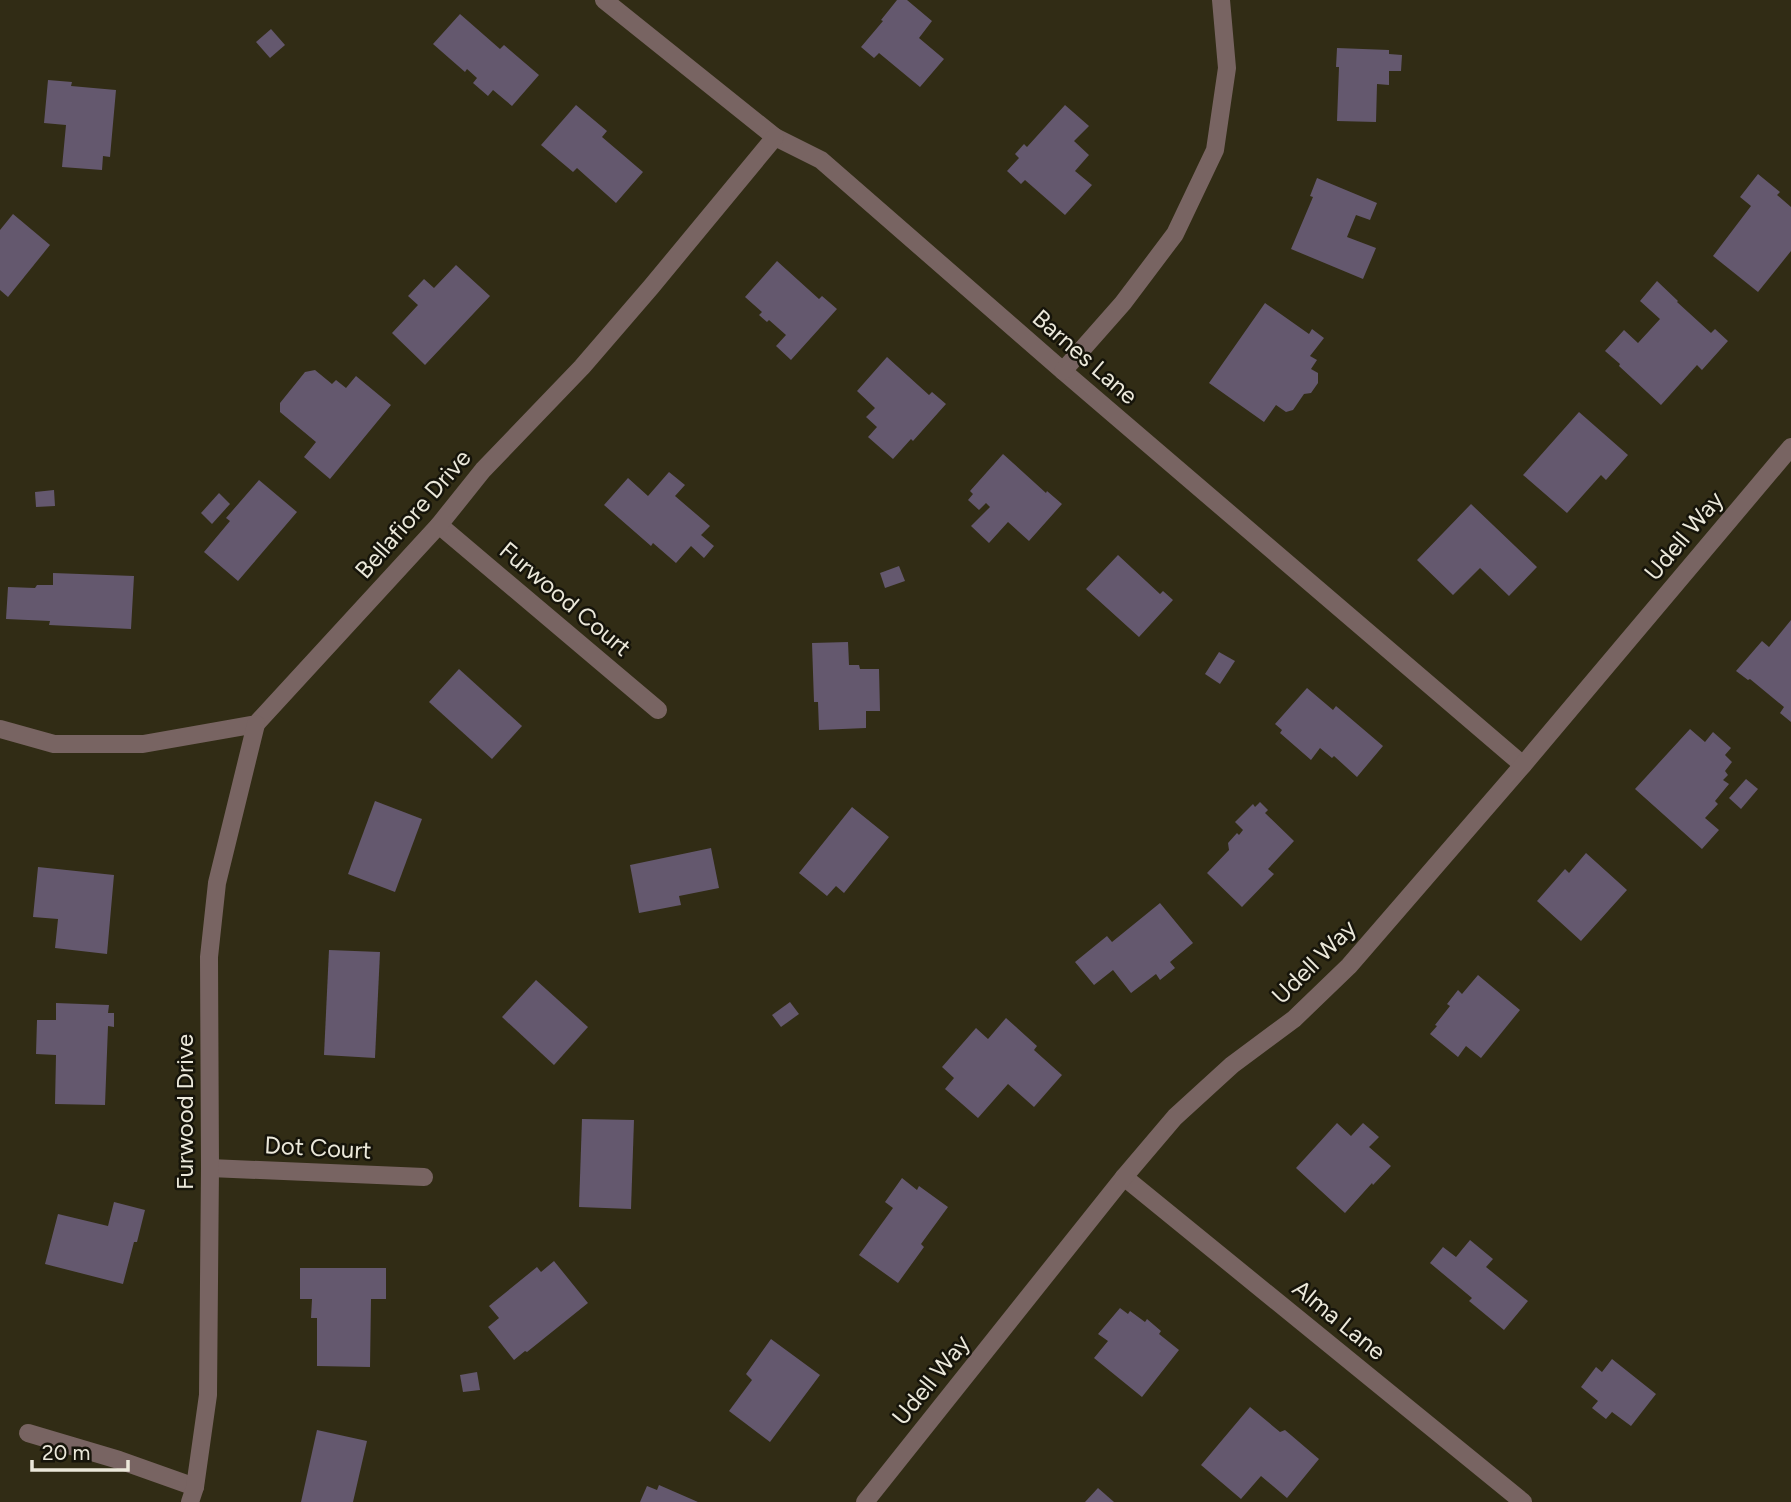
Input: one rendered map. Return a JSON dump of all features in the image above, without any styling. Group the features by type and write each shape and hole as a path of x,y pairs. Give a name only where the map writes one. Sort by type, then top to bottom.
{"street":[{"name":"Barnes Lane","path":"604,0 775,137 821,160 1523,765"},
{"path":"1063,371 1124,303 1175,234 1214,150 1227,68 1221,0"},
{"name":"Bellafiore Drive","path":"256,724 439,525 483,470 582,367 775,137"},
{"name":"Udell Way","path":"865,1502 1175,1117 1232,1065 1294,1019 1349,966 1523,765 1791,447"},
{"name":"Furwood Court","path":"439,525 658,710"},
{"path":"0,729 54,744 143,744 256,724"},
{"name":"Furwood Drive","path":"192,1495 208,1395 209,957 217,883 256,724"},
{"name":"Dot Court","path":"210,1168 424,1178"},
{"name":"Alma Lane","path":"1124,1177 1522,1502"},
{"path":"28,1433 119,1460 192,1495"}],"building":[{"path":"897,0 907,0 932,21 919,38 944,59 920,87 879,53 874,58 861,47"},
{"path":"460,14 500,49 504,45 539,75 512,106 493,90 488,96 473,83 477,78 467,69 465,72 433,44"},
{"path":"271,29 285,45 270,58 256,42"},
{"path":"1337,48 1389,50 1389,54 1402,55 1401,71 1389,71 1389,85 1377,84 1376,122 1337,121"},
{"path":"48,80 72,82 71,86 116,90 110,157 103,156 102,170 62,167 66,125 44,123"},
{"path":"576,105 607,131 602,137 643,172 616,203 577,168 573,172 541,145"},
{"path":"1065,105 1089,126 1074,141 1089,155 1075,171 1092,185 1065,215 1025,180 1021,184 1007,171 1019,158 1015,154 1024,144 1027,147"},
{"path":"1758,174 1780,192 1777,195 1791,207 1791,251 1758,292 1713,256 1751,206 1740,197"},
{"path":"1317,178 1377,203 1370,220 1356,215 1347,237 1376,248 1363,279 1291,249 1313,197 1310,196"},
{"path":"13,214 50,245 8,297 0,290 0,230"},
{"path":"777,261 819,299 822,296 837,309 791,360 776,346 786,335 759,315 762,312 745,297"},
{"path":"456,265 490,296 425,365 392,333 418,305 408,296 424,279 434,288"},
{"path":"1657,281 1711,333 1715,329 1728,341 1702,370 1697,365 1661,405 1605,351 1624,330 1638,343 1660,319 1640,301"},
{"path":"1265,303 1309,334 1312,329 1324,338 1310,356 1317,360 1311,369 1318,373 1318,383 1311,393 1304,394 1293,410 1286,412 1276,405 1264,422 1209,383"},
{"path":"887,357 929,395 932,392 946,404 893,459 868,437 877,427 866,417 875,408 857,391"},
{"path":"315,370 332,384 336,380 346,388 356,376 391,405 330,479 304,457 316,442 280,412 280,403 305,372"},
{"path":"1579,412 1628,455 1606,480 1601,475 1567,513 1523,475"},
{"path":"1003,454 1062,504 1029,541 1008,522 989,543 971,526 990,507 986,503 979,510 968,500 973,494 970,491"},
{"path":"669,472 685,485 675,496 710,526 701,535 714,546 704,558 691,546 676,563 653,543 651,546 604,505 628,478 648,496"},
{"path":"259,480 297,512 238,581 204,552 230,521 226,518"},
{"path":"54,490 55,506 36,507 35,492"},
{"path":"219,493 230,504 212,524 201,513"},
{"path":"1471,504 1537,567 1509,596 1480,568 1453,595 1417,560"},
{"path":"1118,555 1160,594 1163,591 1173,600 1139,637 1086,589"},
{"path":"899,566 905,581 885,588 880,573"},
{"path":"53,573 134,576 131,629 49,625 50,621 6,619 8,587 35,588 37,585 53,585"},
{"path":"1791,620 1791,722 1780,713 1784,707 1736,671 1762,641 1769,647"},
{"path":"848,642 849,665 859,665 860,669 879,669 880,711 866,711 866,728 819,730 818,702 814,702 812,643"},
{"path":"1219,652 1235,661 1220,684 1205,674"},
{"path":"459,669 522,726 492,759 429,702"},
{"path":"1307,688 1333,710 1336,706 1383,746 1357,777 1334,756 1332,758 1320,748 1311,760 1280,733 1282,730 1275,724"},
{"path":"1690,729 1705,742 1713,732 1731,748 1725,755 1732,762 1725,771 1728,775 1723,780 1729,784 1715,801 1718,804 1705,818 1719,830 1702,849 1635,789"},
{"path":"1746,779 1758,789 1741,809 1729,798"},
{"path":"375,801 422,819 395,892 348,874"},
{"path":"1260,802 1268,810 1265,813 1294,841 1268,869 1274,874 1242,907 1207,873 1229,850 1228,843 1243,830 1235,822 1253,804 1255,807"},
{"path":"852,807 889,837 844,893 836,886 827,896 799,873"},
{"path":"711,848 719,888 679,896 681,905 639,913 630,865"},
{"path":"1586,853 1627,890 1581,941 1537,901 1565,869 1569,873"},
{"path":"38,867 114,875 107,954 55,948 58,919 33,917"},
{"path":"1160,903 1193,943 1170,962 1175,968 1160,980 1156,974 1131,993 1113,970 1094,985 1075,962 1107,936 1112,942"},
{"path":"329,950 380,952 375,1058 324,1055"},
{"path":"1478,975 1520,1010 1481,1058 1466,1046 1458,1057 1430,1034 1458,990 1462,994"},
{"path":"536,980 588,1027 554,1065 502,1017"},
{"path":"790,1002 799,1014 781,1027 772,1015"},
{"path":"56,1003 109,1005 108,1013 114,1013 114,1027 108,1026 105,1105 55,1104 56,1055 36,1054 37,1020 56,1020"},
{"path":"1006,1018 1037,1046 1034,1050 1062,1075 1034,1107 1008,1084 978,1118 945,1089 954,1078 942,1067 976,1028 988,1039"},
{"path":"582,1119 634,1120 631,1209 579,1207"},
{"path":"1337,1123 1351,1136 1363,1123 1379,1137 1369,1147 1391,1166 1345,1213 1296,1168"},
{"path":"902,1178 917,1190 919,1186 948,1207 921,1244 924,1247 898,1283 859,1255 893,1208 885,1202"},
{"path":"114,1202 145,1210 123,1284 45,1264 58,1214 108,1226"},
{"path":"1470,1240 1493,1259 1486,1267 1528,1301 1504,1330 1469,1301 1472,1298 1430,1263 1443,1247 1456,1257"},
{"path":"554,1261 588,1303 514,1360 488,1327 499,1318 489,1306 537,1267 541,1272"},
{"path":"300,1268 386,1268 386,1299 371,1299 370,1367 317,1366 317,1318 311,1318 312,1299 300,1299"},
{"path":"1120,1308 1128,1314 1130,1311 1145,1322 1147,1319 1161,1331 1159,1334 1179,1350 1142,1397 1094,1358 1108,1341 1098,1334"},
{"path":"771,1339 820,1375 770,1442 729,1411 752,1380 746,1374"},
{"path":"1612,1359 1656,1394 1631,1426 1612,1412 1606,1419 1592,1408 1598,1401 1581,1387 1596,1367 1602,1372"},
{"path":"477,1372 480,1390 463,1392 460,1375"},
{"path":"1250,1407 1280,1432 1285,1430 1319,1459 1287,1498 1261,1476 1241,1499 1201,1465"},
{"path":"317,1430 367,1441 353,1502 301,1502"},
{"path":"659,1485 698,1502 640,1502 647,1486 657,1490"},
{"path":"1098,1488 1114,1502 1085,1502"}]}
